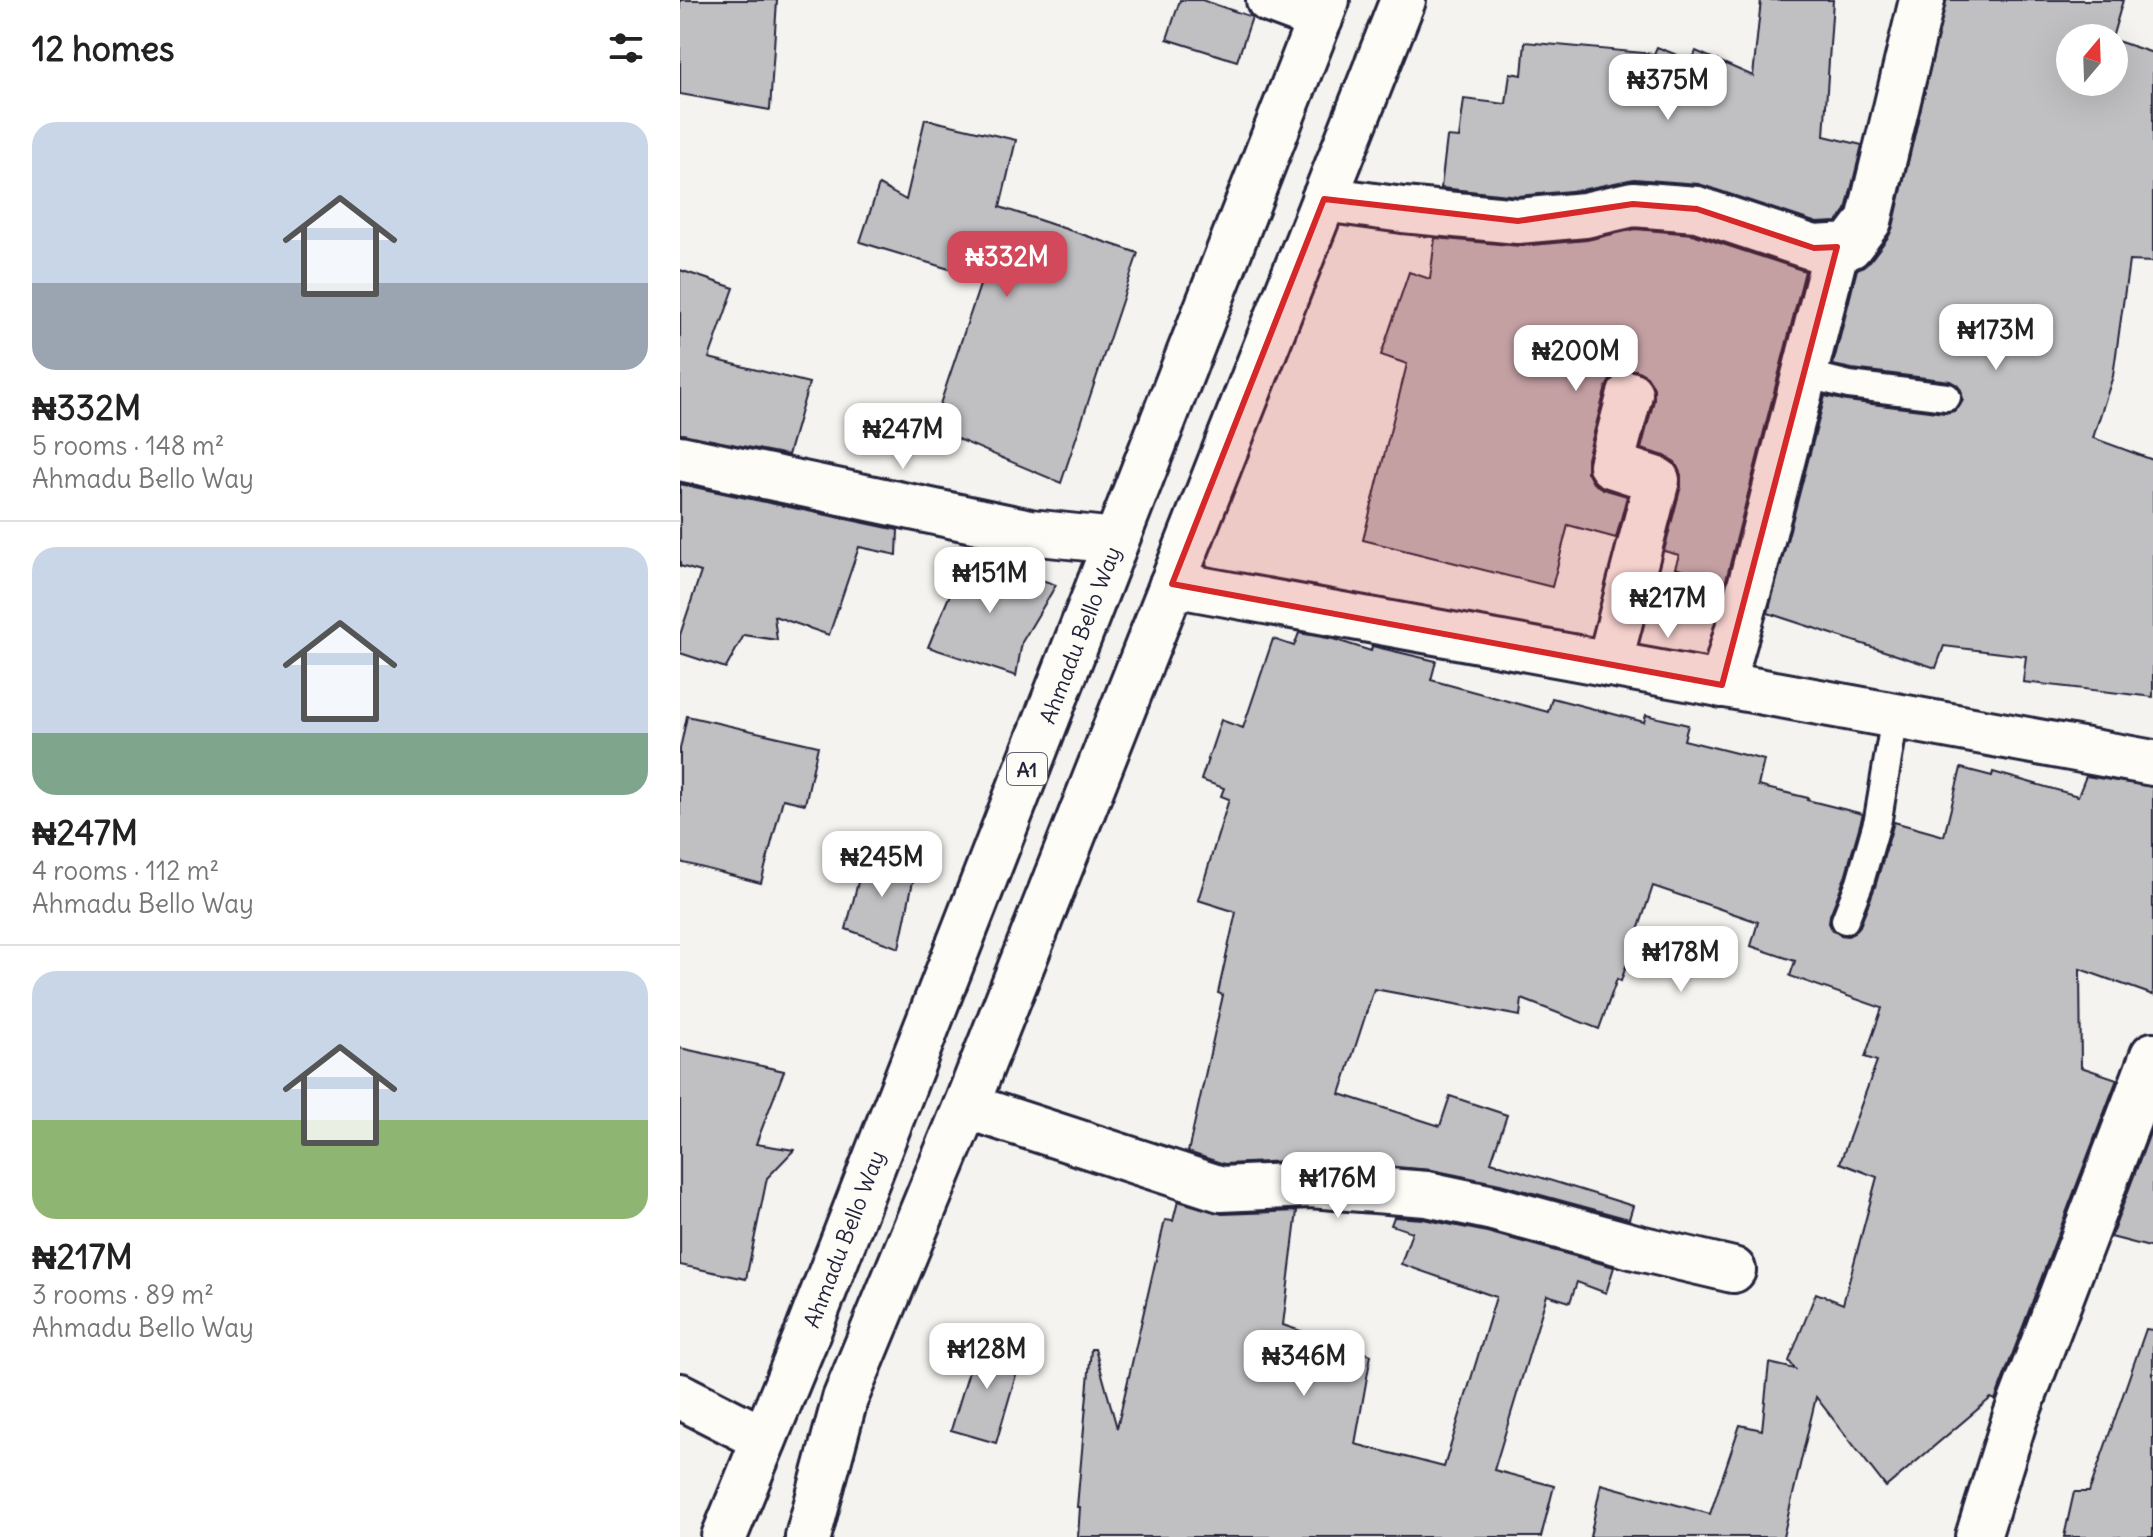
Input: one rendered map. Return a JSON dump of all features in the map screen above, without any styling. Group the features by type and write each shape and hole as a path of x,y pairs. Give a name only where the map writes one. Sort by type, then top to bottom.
{"main road":[{"path":"1269,0 1323,9"},
{"path":"808,1537 845,1399 966,1106 1403,0"},
{"path":"1324,199 1518,221 1585,215 1633,204 1697,209 1814,248 1850,246 1869,221 1922,0"},
{"name":"Ahmadu Bello Way","path":"724,1537 804,1342 1323,9"},
{"path":"1722,685 1837,247"},
{"path":"1609,664 1657,480 1611,465 1630,394"},
{"path":"680,458 1030,532 1116,541"},
{"path":"1172,584 2153,763"},
{"path":"1978,1537 2015,1418 2153,1055"},
{"path":"966,1106 1221,1189 1310,1185 1427,1194 1733,1270"},
{"path":"680,1396 764,1439"}],"lane":[{"path":"1804,374 1849,385 1947,397"},
{"path":"1845,920 1860,882 1878,819 1895,716"}],"highlighted area":[{"path":"1324,199 1518,221 1633,204 1697,209 1814,248 1837,247 1722,685 1172,584"}],"building":[{"path":"680,0 777,0 770,110 680,94"},
{"path":"1180,0 1202,0 1252,17 1237,61 1167,39"},
{"path":"1761,0 1833,0 1824,136 1862,145 1846,210 1837,222 1817,223 1699,184 1634,179 1581,190 1518,196 1441,188 1447,137 1459,138 1464,99 1506,104 1510,73 1522,75 1525,42 1654,54 1657,47 1692,61 1696,51 1753,76"},
{"path":"1946,0 2123,0 2116,24 2056,24 2056,96 2128,96 2128,45 2153,53 2153,262 2129,261 2113,376 2093,438 2153,460 2153,697 2023,682 2026,656 1944,646 1936,668 1768,613 1825,396 1945,413 1954,411 1963,400 1961,390 1950,381 1833,365 1857,269 1870,261 1893,227"},
{"path":"925,119 1016,140 1000,207 1138,253 1061,483 932,428 982,279 860,242 879,185 906,200"},
{"path":"1635,229 1692,234 1805,271 1725,584 1675,568 1679,555 1664,551 1681,486 1681,475 1675,462 1641,449 1654,400 1654,388 1647,376 1636,370 1623,370 1613,376 1606,387 1587,459 1587,472 1593,483 1627,496 1616,538 1568,525 1552,587 1363,540 1407,364 1381,355 1409,272 1430,279 1435,238 1520,246 1587,240"},
{"path":"680,270 734,288 709,358 809,383 788,455 680,434"},
{"path":"680,484 898,530 897,555 859,547 829,635 774,616 777,640 744,635 726,668 680,653 680,635 701,572 680,566"},
{"path":"965,558 1000,563 1056,585 1022,642 1016,676 928,647"},
{"path":"1299,633 1333,639 1371,651 1372,646 1436,661 1431,680 1548,712 1552,698 1644,722 1646,715 1688,725 1684,740 1764,760 1758,786 1863,814 1845,877 1830,915 1832,929 1840,935 1848,936 1860,926 1894,822 1944,836 1961,768 1992,776 1993,772 2078,796 2086,776 2153,787 2153,995 2080,969 2081,1067 2117,1079 1995,1400 1991,1398 1886,1487 1816,1397 1783,1537 1590,1537 1601,1484 1710,1514 1740,1425 1762,1430 1769,1363 1795,1369 1789,1361 1816,1293 1843,1304 1877,1177 1840,1163 1877,1061 1865,1057 1882,1008 1790,976 1795,961 1751,946 1758,922 1653,886 1621,981 1617,979 1599,1029 1522,999 1520,1016 1374,989 1340,1094 1440,1126 1450,1096 1507,1115 1491,1162 1633,1206 1629,1219 1500,1184 1432,1170 1312,1160 1224,1164 1188,1152 1223,995 1218,993 1236,912 1198,900 1229,799 1221,796 1224,788 1201,780 1221,720 1243,728 1273,639 1294,646"},
{"path":"687,716 818,746 805,804 783,799 761,883 680,862 680,749"},
{"path":"866,851 916,867 899,948 846,929"},
{"path":"680,1048 784,1071 756,1144 794,1150 767,1178 746,1279 680,1265"},
{"path":"2153,1125 2153,1248 2111,1237"},
{"path":"1178,1201 1222,1214 1297,1211 1283,1325 1371,1355 1355,1444 1444,1467 1496,1297 1401,1264 1412,1232 1391,1225 1394,1217 1423,1219 1487,1232 1614,1267 1606,1293 1577,1282 1570,1302 1547,1295 1494,1470 1554,1486 1541,1537 1078,1537 1080,1507 1077,1507 1091,1349 1095,1349 1117,1428 1165,1220 1173,1221"},
{"path":"2146,1329 2153,1330 2153,1537 2064,1537 2074,1492 2089,1492"},
{"path":"979,1338 1023,1351 996,1443 951,1430"}]}
